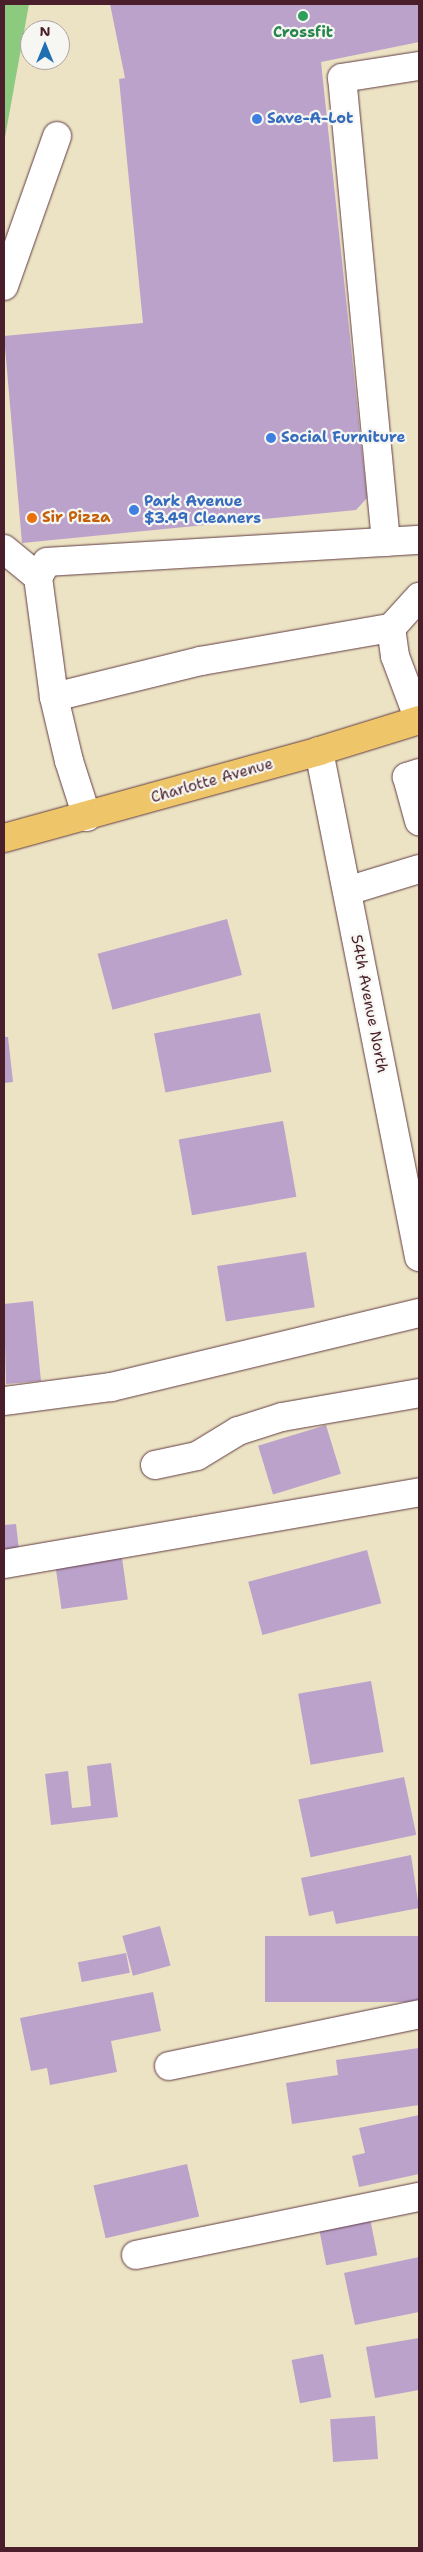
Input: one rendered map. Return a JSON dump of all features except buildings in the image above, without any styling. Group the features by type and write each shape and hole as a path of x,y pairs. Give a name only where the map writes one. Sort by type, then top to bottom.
{"main road":[{"name":"Charlotte Avenue","path":"4,838 319,751 419,720"}],"street":[{"path":"386,542 342,78 419,66"},
{"path":"4,286 57,136"},
{"path":"87,816 69,761 54,697 38,577 47,562 419,540"},
{"path":"4,548 38,577"},
{"path":"54,697 201,661 392,628 419,597"},
{"path":"392,628 395,656 419,720"},
{"name":"54th Avenue North","path":"319,751 419,1257"},
{"path":"419,773 407,777 419,820"},
{"path":"347,891 419,869"},
{"path":"4,1401 112,1387 419,1313"},
{"path":"155,1465 197,1456 238,1431 282,1417 419,1393"},
{"path":"4,1564 419,1492"},
{"path":"169,2066 419,2014"},
{"path":"136,2255 419,2197"}],"green space":[{"path":"4,4 29,4 26,20 20,20 20,54 4,143"}],"place":[{"name":"Crossfit","path":"303,16"},
{"name":"Save-A-Lot","path":"257,119"},
{"name":"Social Furniture","path":"271,438"},
{"name":"Park Avenue $3.49 Cleaners","path":"134,510"},
{"name":"Sir Pizza","path":"32,518"}]}
